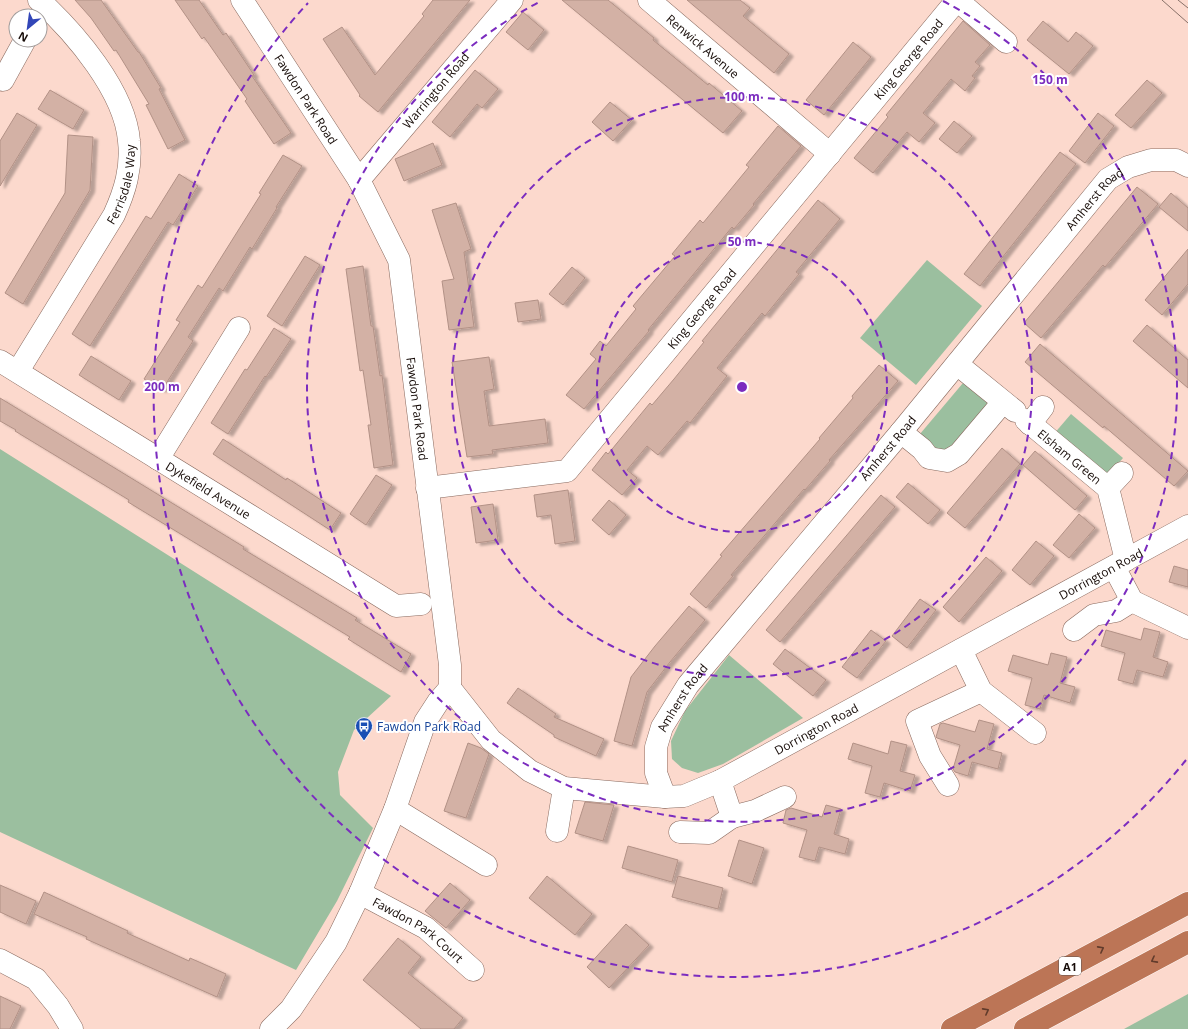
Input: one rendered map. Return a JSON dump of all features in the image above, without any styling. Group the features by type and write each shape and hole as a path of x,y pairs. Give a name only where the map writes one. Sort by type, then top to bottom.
{"highway":[{"name":"A1","path":"952,1029 1188,903"},
{"path":"1025,1029 1188,942"}],"street":[{"name":"Fawdon Park Road","path":"242,0 358,180 399,260 450,665 450,688"},
{"name":"Warrington Road","path":"358,180 512,0"},
{"name":"Renwick Avenue","path":"649,0 830,154"},
{"name":"King George Road","path":"427,488 567,471 957,0"},
{"path":"957,0 1006,42"},
{"name":"Ferrisdale Way","path":"9,366 114,215 122,198 130,158 129,140 125,118 113,93 87,52 62,22 41,7"},
{"path":"3,80 21,48"},
{"name":"Amherst Road","path":"665,797 656,773 656,747 662,727 688,685 901,432 1108,179 1128,167 1151,160 1176,160 1188,166"},
{"path":"158,459 239,328"},
{"name":"Elsham Green","path":"957,364 1115,481 1120,564 1132,601"},
{"name":"Dykefield Avenue","path":"9,366 396,606 421,604"},
{"path":"901,432 922,449 929,458 947,461 1024,413"},
{"name":"Dorrington Road","path":"450,688 492,740 530,771 564,788 665,797 684,796 720,781 1188,526"},
{"path":"1074,630 1094,616 1116,611 1132,601 1188,628"},
{"path":"961,650 980,691 1035,732"},
{"path":"270,1029 291,1009 336,942 360,893 395,809 425,722 438,702 450,688"},
{"path":"948,786 910,724 980,691"},
{"path":"720,781 732,817"},
{"path":"557,830 564,788"},
{"path":"680,832 709,833 732,817 755,811 785,797"},
{"path":"395,809 486,865"},
{"name":"Fawdon Park Court","path":"360,893 426,928 473,970"},
{"path":"0,960 36,979 58,1006 72,1029"}],"green space":[{"path":"927,260 982,306 916,385 860,338"},
{"path":"963,383 989,404 945,456 920,434"},
{"path":"1071,414 1123,458 1105,479 1053,435"},
{"path":"0,449 391,696 354,730 338,772 340,795 373,828 337,901 296,970 0,832"},
{"path":"729,655 803,718 723,764 698,773 682,768 672,759 671,741 685,711"},
{"path":"1188,994 1188,1029 1124,1029"}],"building":[{"path":"75,0 101,0 139,52 161,88 159,89 185,140 168,149 146,105 149,104 116,50 114,51 91,18"},
{"path":"175,0 199,0 223,35 226,33 254,75 252,76 291,133 274,144 245,101 247,99 204,37 202,39"},
{"path":"433,0 470,0 378,112 359,96 360,95 323,39 342,27 375,75 424,16 422,14"},
{"path":"562,0 608,0 654,38 653,40 708,85 709,83 742,111 723,133"},
{"path":"687,0 740,0 750,8 743,16 789,54 774,73"},
{"path":"523,12 544,30 528,50 506,32"},
{"path":"963,21 990,45 975,62 980,66 972,76 975,78 965,91 951,79 923,113 935,123 919,142 907,132 873,173 854,158 888,117 886,115"},
{"path":"1043,21 1068,42 1076,32 1093,46 1069,74 1027,40"},
{"path":"853,42 871,57 824,115 806,100"},
{"path":"475,70 498,89 482,108 477,104 450,137 432,122"},
{"path":"1147,80 1162,93 1131,128 1115,115"},
{"path":"50,90 84,110 73,129 38,109"},
{"path":"610,102 632,120 613,141 592,122"},
{"path":"17,113 37,125 0,186 0,141"},
{"path":"1098,113 1114,126 1085,163 1069,151"},
{"path":"954,121 972,136 957,153 939,139"},
{"path":"778,126 801,146 734,229 732,227 648,330 649,331 584,409 566,395 596,359 590,354 600,341 606,346 636,309 633,306 675,256 672,254 700,220 703,223 749,167 746,165"},
{"path":"68,135 93,137 90,190 23,304 5,293 65,193"},
{"path":"433,143 442,165 404,181 395,159"},
{"path":"1060,152 1076,164 980,286 964,274"},
{"path":"283,155 302,166 252,249 250,247 223,291 219,288 188,337 193,341 162,390 144,379 180,322 176,320 198,285 202,288 261,194 259,193"},
{"path":"179,174 198,186 173,225 168,222 90,346 72,334 146,216 151,219"},
{"path":"1137,187 1158,204 1105,267 1103,265 1041,338 1024,323"},
{"path":"1171,193 1188,208 1188,231 1159,207"},
{"path":"818,200 840,219 796,272 799,274 765,316 762,313 717,368 727,376 690,423 687,421 658,455 647,446 627,470 637,478 622,495 592,470 606,452 608,454 650,403 652,405 674,379 704,342 702,341"},
{"path":"456,203 471,249 464,252 474,327 449,330 442,281 454,279 432,210"},
{"path":"1188,249 1188,284 1162,315 1145,300"},
{"path":"305,256 320,265 282,326 267,316"},
{"path":"363,266 371,326 373,326 380,376 382,375 393,465 374,468 368,425 371,425 363,370 360,371 346,269"},
{"path":"572,267 585,278 563,305 549,294"},
{"path":"538,300 541,319 518,322 515,303"},
{"path":"1147,325 1188,360 1188,388 1133,341"},
{"path":"274,328 291,339 266,377 265,376 228,434 211,423 245,369 247,370"},
{"path":"1040,344 1188,471 1174,486 1104,426 1103,428 1025,362"},
{"path":"91,356 131,381 119,400 79,375"},
{"path":"489,357 494,389 484,391 489,426 545,419 548,443 492,450 493,454 467,457 452,362"},
{"path":"879,365 898,381 731,575 733,576 706,608 690,594 722,556 720,555 820,439 819,438 853,398 852,396"},
{"path":"0,398 244,547 243,549 357,618 355,620 411,654 401,672 348,639 350,637 128,502 129,500 0,421"},
{"path":"223,439 286,480 287,478 341,513 330,530 213,454"},
{"path":"1002,448 1020,464 965,528 947,513"},
{"path":"1035,451 1087,496 1075,510 1023,465"},
{"path":"376,475 392,485 366,525 350,514"},
{"path":"908,483 940,510 928,524 896,497"},
{"path":"568,490 575,541 555,544 551,515 537,517 534,495"},
{"path":"881,495 895,507 780,642 766,630"},
{"path":"609,500 626,515 609,535 592,520"},
{"path":"493,504 498,540 476,543 471,507"},
{"path":"1079,514 1095,528 1069,558 1053,545"},
{"path":"1036,541 1054,556 1030,585 1012,570"},
{"path":"986,557 1002,571 959,622 943,607"},
{"path":"1174,566 1188,570 1188,587 1169,582"},
{"path":"920,599 936,610 907,648 892,636"},
{"path":"689,606 705,620 647,692 632,746 614,741 631,677"},
{"path":"1144,628 1160,632 1153,657 1168,662 1163,677 1137,670 1133,684 1118,680 1125,653 1101,646 1106,630 1141,640"},
{"path":"871,630 886,641 857,678 842,667"},
{"path":"785,649 826,680 813,696 773,664"},
{"path":"1051,653 1067,657 1060,683 1075,687 1070,703 1044,695 1040,709 1025,705 1032,678 1008,671 1013,655 1048,665"},
{"path":"518,688 556,714 554,717 604,739 596,756 554,737 554,735 507,703"},
{"path":"979,720 994,724 987,749 1002,753 998,769 972,762 968,776 955,772 953,769 960,745 936,737 940,724 943,723 975,732"},
{"path":"891,741 907,745 900,771 915,775 910,791 884,783 880,797 865,793 872,766 848,759 853,743 888,754"},
{"path":"468,743 481,748 489,754 466,818 444,811"},
{"path":"585,802 614,805 603,841 575,833"},
{"path":"826,805 841,809 834,834 849,839 845,854 819,847 815,861 799,857 807,830 783,823 786,810 791,808 822,817"},
{"path":"739,840 764,848 752,884 728,876"},
{"path":"628,846 678,860 672,882 622,868"},
{"path":"547,876 592,914 575,935 529,898"},
{"path":"678,876 723,888 718,909 672,897"},
{"path":"450,883 470,900 446,928 425,911"},
{"path":"0,885 36,901 26,924 0,912"},
{"path":"44,892 128,931 127,933 189,961 190,958 226,974 217,997 86,939 87,937 34,914"},
{"path":"626,924 649,945 609,988 587,967"},
{"path":"398,938 421,957 408,973 463,1018 454,1029 421,1029 363,980"},
{"path":"0,996 21,1006 10,1029 0,1029"}],"tram line":[{"path":"1162,0 1188,23"},
{"path":"1178,0 1188,8"}],"place":[{"name":"Fawdon Park Road","path":"364,741"}]}
